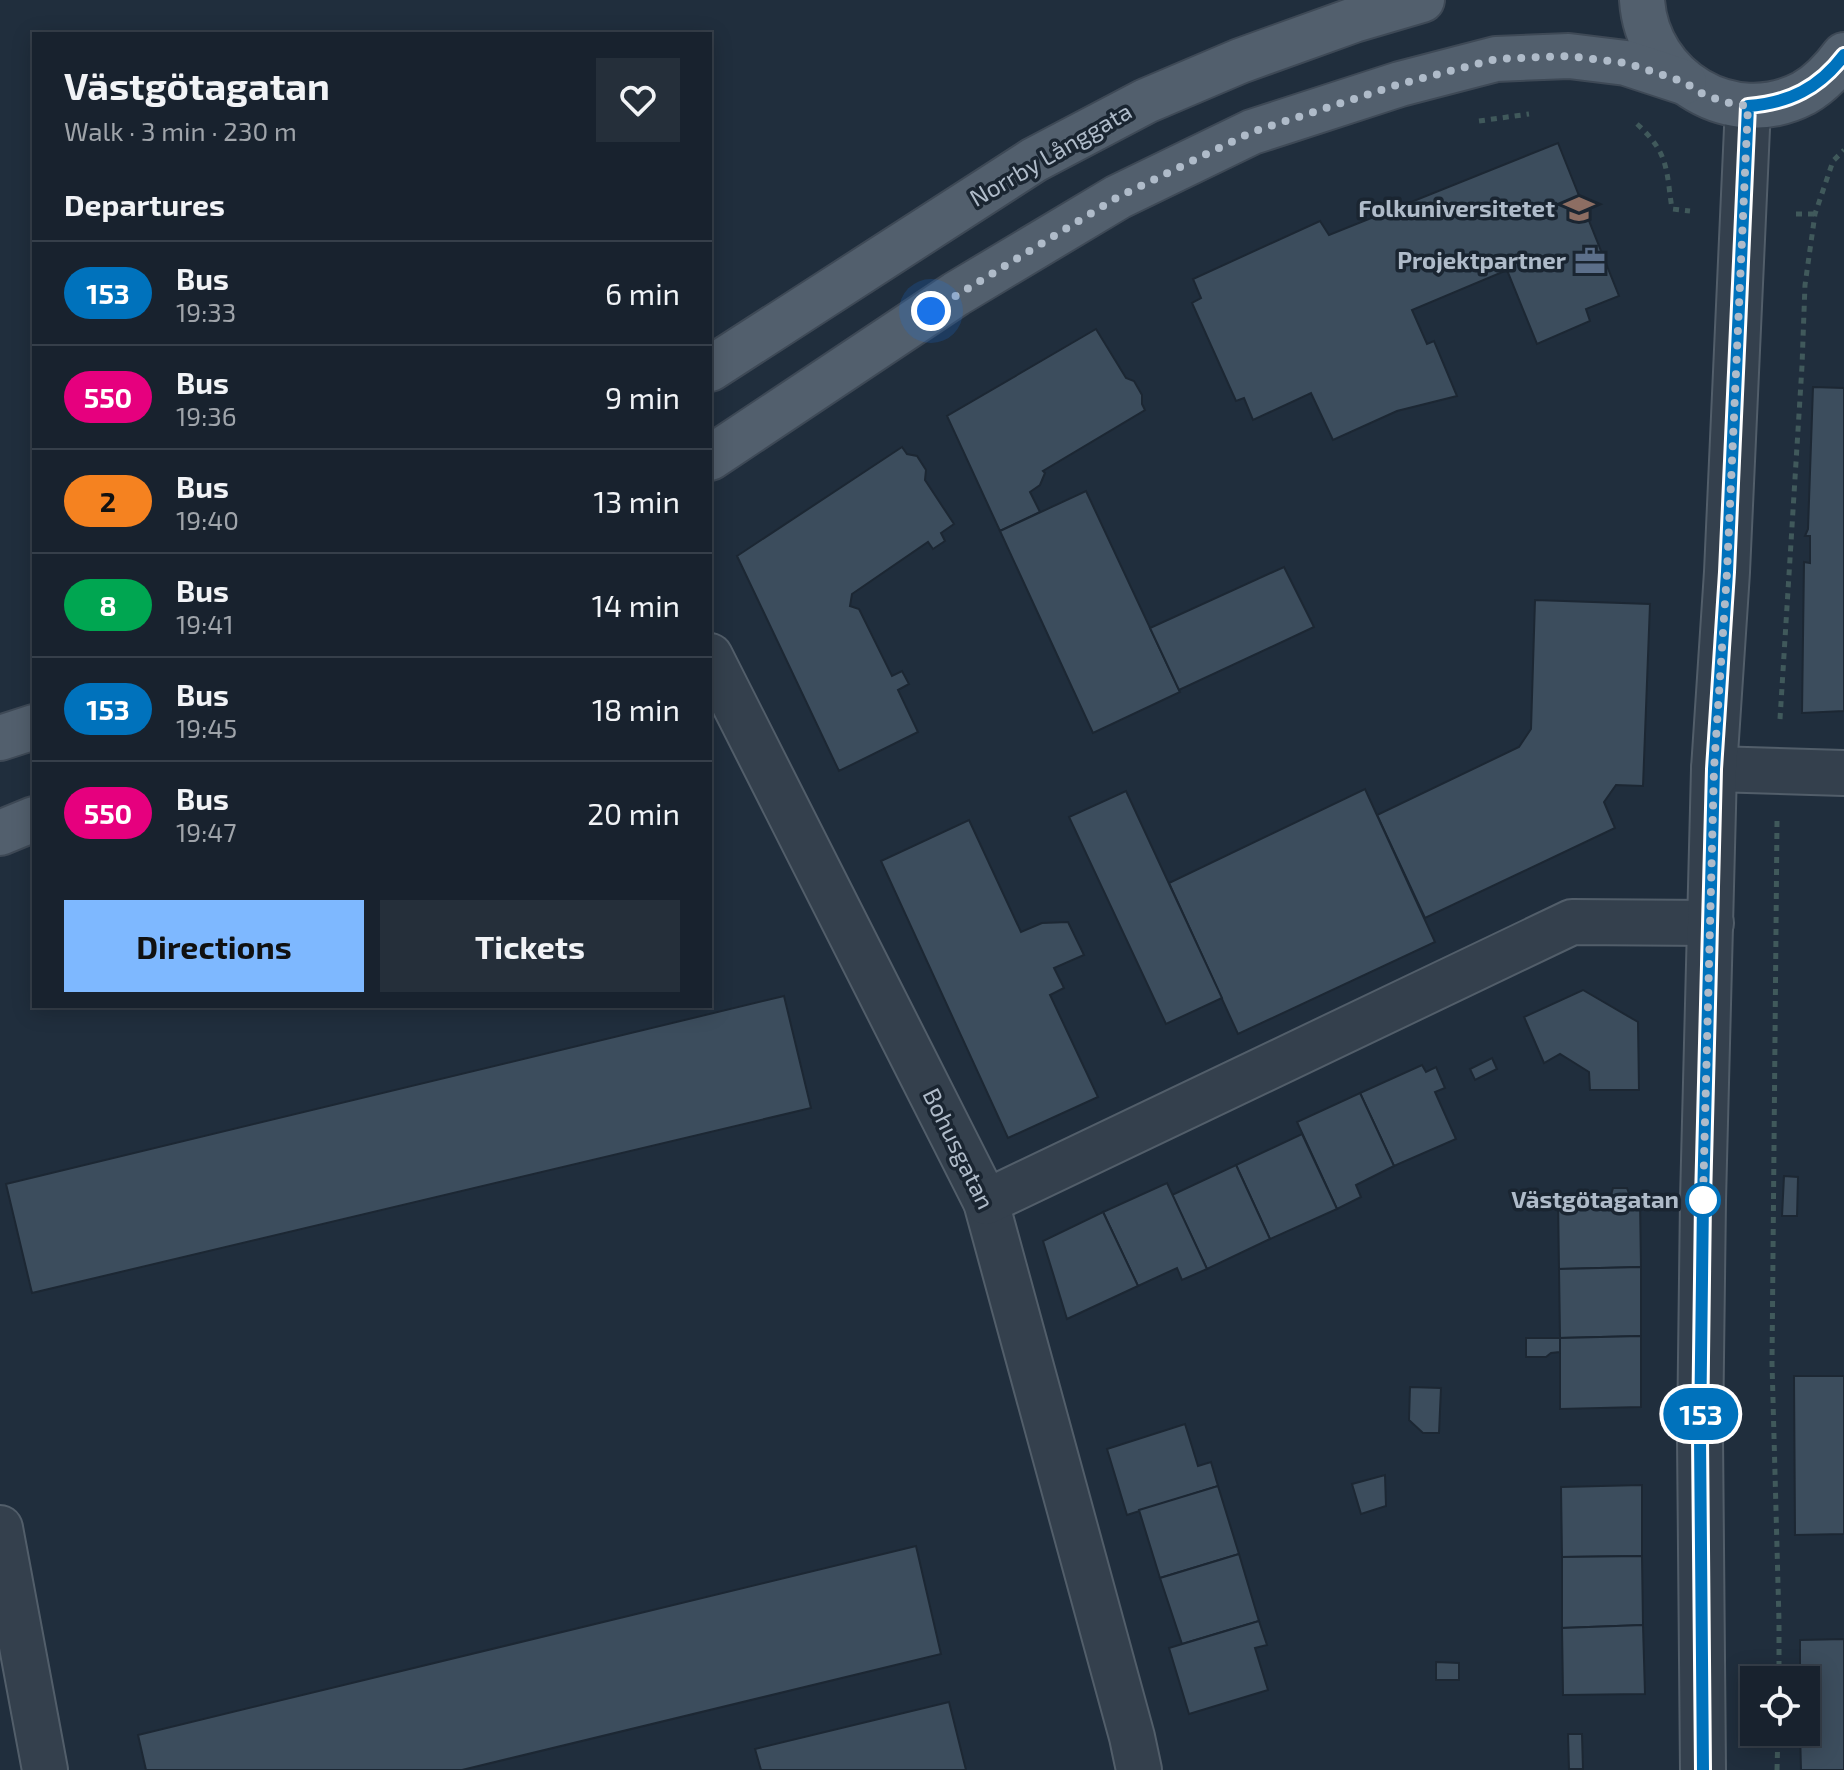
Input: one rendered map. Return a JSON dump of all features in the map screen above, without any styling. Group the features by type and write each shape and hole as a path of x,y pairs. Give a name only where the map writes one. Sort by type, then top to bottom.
{"main road":[{"name":"Norrby Långgata","path":"712,368 1034,160 1146,101 1240,61 1354,20 1422,0"},
{"path":"1642,0 1649,33 1669,68 1703,94 1725,102 1748,106 1776,102 1804,93 1834,69 1844,55"},
{"path":"712,457 969,286 1118,197 1252,132 1400,84 1496,59 1569,56 1626,63 1684,82"},
{"path":"0,738 32,728"},
{"path":"0,833 32,820"}],"street":[{"path":"1703,1770 1700,1437 1714,769 1727,572 1748,106"},
{"name":"Bohusgatan","path":"712,660 986,1202 1139,1770"},
{"path":"1714,769 1844,773"},
{"path":"986,1202 1572,922 1711,923"},
{"path":"0,1528 45,1770"}],"path":[{"path":"1465,123 1535,113"},
{"path":"1628,118 1655,142 1664,158 1672,209 1744,214 1815,214"},
{"path":"1779,1666 1772,1363 1777,772 1805,285 1815,214 1833,161 1844,150"},
{"path":"1777,1770 1778,1746"}],"building":[{"path":"1558,143 1619,296 1586,309 1590,321 1537,344 1507,270 1412,310 1427,344 1434,341 1457,396 1397,411 1333,440 1311,393 1253,420 1244,398 1236,401 1192,303 1201,298 1193,279 1320,221 1329,235"},
{"path":"1096,329 1126,378 1134,381 1142,395 1145,410 1043,471 1040,485 1030,492 1040,512 1000,531 947,416"},
{"path":"1813,387 1844,388 1844,711 1802,713 1804,562 1810,563 1810,536 1805,536 1808,529"},
{"path":"902,447 907,454 917,456 926,470 925,480 954,524 941,533 945,541 933,549 928,542 852,594 850,606 859,609 892,676 902,671 909,684 898,690 918,732 839,771 737,556"},
{"path":"1086,491 1180,692 1093,733 1000,531"},
{"path":"1284,567 1314,627 1179,690 1150,628"},
{"path":"1535,600 1650,604 1643,786 1616,785 1604,802 1615,828 1425,918 1377,815 1519,747 1531,729"},
{"path":"1365,789 1435,942 1238,1034 1169,883"},
{"path":"1126,791 1222,998 1166,1024 1069,817"},
{"path":"969,820 1021,932 1042,923 1068,922 1084,955 1054,968 1064,988 1050,995 1098,1097 1008,1138 881,861"},
{"path":"1583,990 1638,1022 1639,1090 1590,1090 1589,1072 1560,1054 1544,1063 1524,1017"},
{"path":"784,996 811,1108 32,1293 6,1184"},
{"path":"1492,1058 1497,1069 1475,1080 1470,1069"},
{"path":"1422,1065 1426,1072 1436,1067 1445,1088 1435,1092 1456,1139 1394,1166 1360,1093"},
{"path":"1360,1093 1394,1166 1356,1185 1361,1197 1337,1209 1297,1122"},
{"path":"1302,1134 1337,1209 1270,1239 1236,1165"},
{"path":"1236,1165 1270,1239 1207,1269 1172,1195"},
{"path":"1784,1176 1798,1177 1797,1216 1782,1216"},
{"path":"1167,1183 1207,1269 1182,1280 1177,1268 1138,1286 1103,1212"},
{"path":"1613,1188 1627,1188 1631,1199 1640,1199 1641,1267 1559,1269 1558,1199 1610,1199"},
{"path":"1103,1212 1138,1286 1067,1319 1043,1241"},
{"path":"1641,1267 1641,1336 1560,1338 1559,1269"},
{"path":"1641,1336 1641,1407 1560,1409 1560,1338"},
{"path":"1526,1338 1560,1338 1560,1352 1546,1357 1526,1357"},
{"path":"1794,1376 1844,1376 1844,1534 1795,1535"},
{"path":"1410,1387 1441,1388 1439,1433 1423,1433 1409,1420"},
{"path":"1185,1424 1198,1466 1211,1462 1218,1486 1127,1515 1107,1449"},
{"path":"1385,1475 1386,1506 1361,1514 1352,1484"},
{"path":"1642,1485 1642,1556 1562,1557 1561,1487"},
{"path":"1218,1486 1239,1554 1160,1578 1139,1510"},
{"path":"916,1546 941,1654 462,1770 146,1770 138,1735"},
{"path":"1239,1554 1259,1621 1182,1644 1160,1578"},
{"path":"1642,1556 1643,1625 1562,1628 1562,1557"},
{"path":"1259,1621 1267,1645 1255,1648 1268,1690 1189,1714 1169,1648"},
{"path":"1643,1625 1645,1694 1563,1695 1562,1628"},
{"path":"1844,1639 1844,1770 1801,1770 1800,1746 1820,1746 1820,1666 1800,1666 1800,1640"},
{"path":"1436,1662 1459,1663 1459,1680 1436,1680"},
{"path":"949,1702 966,1770 761,1770 755,1749"},
{"path":"1568,1734 1582,1734 1583,1769 1569,1769"}],"bus line":[{"name":"153","path":"1703,1770 1700,1437 1714,769 1727,572 1748,106 1767,105 1804,93 1834,69 1844,55"}],"place":[{"name":"Folkuniversitetet","path":"1579,209"},
{"name":"Projektpartner","path":"1590,261"},
{"name":"Västgötagatan","path":"1703,1200"}],"route":[{"path":"931,311 1118,197 1252,132 1400,84 1496,59 1569,56 1626,63 1684,82 1703,94 1725,102 1748,106 1727,572 1714,769 1703,1200"}]}
